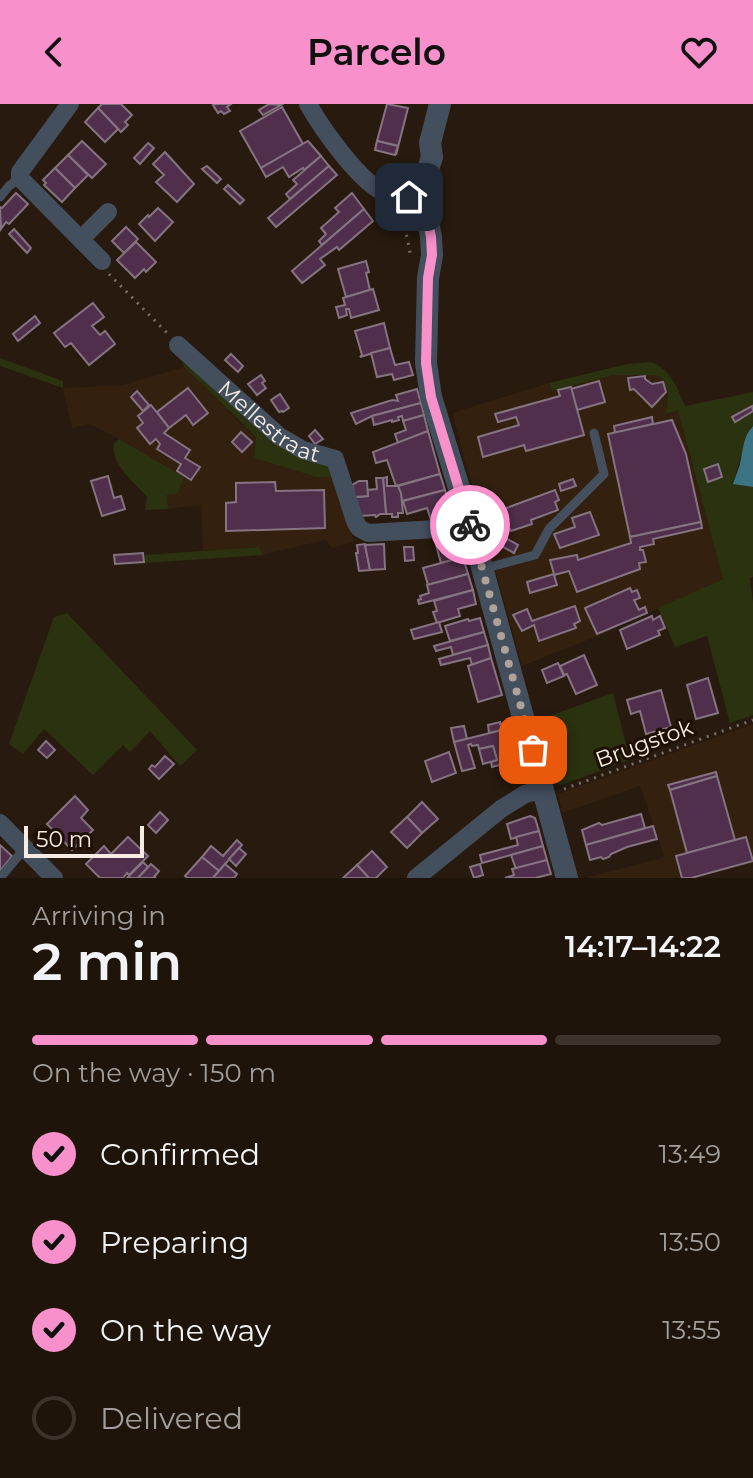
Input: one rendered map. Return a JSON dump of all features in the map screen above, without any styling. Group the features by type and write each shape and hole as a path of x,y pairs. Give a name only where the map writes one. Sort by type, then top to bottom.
{"street":[{"path":"70,104 20,172 20,178 102,261"},
{"path":"308,104 352,168 382,193 416,197"},
{"path":"440,104 430,143 421,155 416,197 428,278 426,363 431,397 471,527 567,878"},
{"path":"81,239 108,212"},
{"name":"Mellestraat","path":"178,345 279,436 303,450 335,459 359,528 368,533 471,527"},
{"path":"416,878 501,809 525,794 544,792"},
{"path":"0,823 54,878"}],"lane":[{"path":"0,197 20,178"},
{"path":"482,569 535,555 549,529 604,474 594,433"},
{"path":"0,878 25,848"}],"path":[{"path":"385,177 407,171 409,166"},
{"path":"102,261 102,266 178,345"},
{"name":"Brugstok","path":"544,792 753,720"}],"shaded area":[{"path":"184,367 256,438 255,458 316,477 333,477 354,541 333,548 325,540 263,555 259,547 203,551 201,505 168,509 167,494 119,439 90,424 72,428 63,388 123,385"},
{"path":"615,375 654,375 662,378 668,393 666,414 678,410 723,579 598,636 522,666 452,413 549,383 552,391"},
{"path":"753,724 753,863 691,878 585,878 665,857 640,786 562,813 558,794"}],"green space":[{"path":"0,358 63,381 63,388 0,366"},
{"path":"182,360 332,465 333,477 316,477 254,458 256,437 184,367"},
{"path":"651,362 668,374 685,406 753,392 753,426 733,483 753,487 753,577 750,578 753,603 753,715 730,723 707,636 675,647 658,608 723,579 678,410 666,414 668,393 662,378 654,375 614,375 552,391 549,383 627,364"},
{"path":"119,439 184,477 177,494 167,495 168,509 145,510 147,497 124,472 116,458 114,444"},
{"path":"259,547 263,555 145,563 145,555"},
{"path":"67,613 197,750 180,766 150,731 130,752 123,745 93,775 44,729 23,754 9,744 54,617"},
{"path":"613,693 630,760 561,785 555,783 538,720"}],"water":[{"path":"753,426 753,487 733,484 745,439"}],"building":[{"path":"102,104 121,104 132,115 121,132 98,108"},
{"path":"231,104 227,107 230,111 218,113 213,105"},
{"path":"269,104 281,105 263,115 259,110"},
{"path":"387,104 408,108 396,155 398,146 377,141"},
{"path":"282,107 303,144 261,168 240,131"},
{"path":"98,108 118,129 105,142 85,122"},
{"path":"82,141 106,164 92,178 68,155"},
{"path":"308,141 321,156 289,177 283,167 266,177 261,168"},
{"path":"377,141 398,146 395,155 375,150"},
{"path":"148,143 154,148 140,164 134,158"},
{"path":"165,152 194,184 177,202 156,182 164,175 153,164"},
{"path":"68,155 88,175 75,188 55,168"},
{"path":"321,156 329,166 290,199 286,194 297,184 293,180"},
{"path":"207,166 221,179 217,183 202,169"},
{"path":"329,166 337,175 276,227 268,218"},
{"path":"55,168 75,188 62,202 44,185 43,180"},
{"path":"228,185 244,200 240,204 224,189"},
{"path":"16,193 28,204 1,229 0,207"},
{"path":"352,193 364,209 322,245 319,241 326,234 321,228 339,212 335,208"},
{"path":"158,208 173,222 155,241 139,224"},
{"path":"364,209 373,221 339,250 337,247 320,259 325,265 302,283 292,271"},
{"path":"126,227 138,239 124,253 112,241"},
{"path":"14,229 31,248 27,253 9,234"},
{"path":"136,242 156,262 135,278 117,260"},
{"path":"366,261 370,290 346,297 338,269"},
{"path":"373,289 379,310 351,318 349,309 346,309 347,315 339,318 336,307 345,305 343,298"},
{"path":"93,303 104,317 92,326 100,335 105,331 115,344 89,365 71,343 65,347 54,333"},
{"path":"35,316 40,323 18,341 13,334"},
{"path":"384,323 390,348 360,357 355,331"},
{"path":"390,348 395,365 409,362 413,375 394,380 392,374 377,377 371,353"},
{"path":"231,354 243,366 238,372 225,360"},
{"path":"261,375 266,388 257,395 248,384"},
{"path":"645,376 652,384 663,382 666,392 652,407 634,389 630,390 628,378"},
{"path":"599,381 605,402 577,410 571,389"},
{"path":"571,387 584,435 526,451 524,445 483,457 478,437 519,425 516,417 498,422 495,414 560,396 558,390"},
{"path":"188,388 208,413 193,425 186,415 169,428 157,412"},
{"path":"417,389 421,403 372,416 356,424 351,413 398,401 396,395"},
{"path":"137,391 149,405 143,411 131,397"},
{"path":"280,394 289,408 283,412 279,412 271,400"},
{"path":"421,403 424,415 403,421 402,416 398,417 399,420 374,425 372,416"},
{"path":"151,405 169,428 164,433 190,450 185,458 200,467 191,480 177,471 181,464 157,449 160,444 156,439 150,444 137,428 143,423 138,416"},
{"path":"752,406 753,411 735,422 732,417"},
{"path":"424,415 428,431 398,443 395,434 406,430 403,421"},
{"path":"652,417 653,424 615,433 614,426"},
{"path":"672,420 686,454 701,522 630,537 608,434"},
{"path":"315,430 323,439 315,444 309,436"},
{"path":"428,431 440,474 396,486 387,460 376,463 373,452"},
{"path":"241,432 252,442 242,452 232,442"},
{"path":"718,464 722,477 708,482 704,469"},
{"path":"440,474 445,490 402,501 398,486"},
{"path":"108,476 114,498 121,496 125,509 102,516 91,481"},
{"path":"387,477 387,486 398,486 401,493 403,513 398,513 398,517 386,514 383,478"},
{"path":"376,478 383,478 386,514 360,516 355,497 368,496 367,490 377,489"},
{"path":"573,479 576,486 561,491 559,484"},
{"path":"367,481 368,496 355,497 352,485"},
{"path":"275,482 276,491 324,490 325,528 226,531 226,503 236,502 236,483"},
{"path":"445,490 452,514 431,520 427,508 407,514 403,501"},
{"path":"555,490 559,500 555,502 558,510 531,520 532,524 498,532 493,513"},
{"path":"590,512 599,535 560,548 554,534 575,527 572,518"},
{"path":"701,522 702,528 653,539 654,544 640,547 646,562 639,563 640,569 577,592 569,571 554,575 557,585 530,593 527,582 554,574 550,560 577,555 578,560 631,543 630,537"},
{"path":"500,535 518,545 514,553 496,543"},
{"path":"365,544 370,570 359,571 357,545"},
{"path":"384,544 385,569 370,570 365,545"},
{"path":"460,544 463,557 441,563 436,545"},
{"path":"404,547 413,547 414,560 405,561"},
{"path":"143,553 144,562 115,564 114,555"},
{"path":"463,557 468,574 428,585 423,568"},
{"path":"468,574 473,590 419,604 420,596 429,593 427,585"},
{"path":"630,588 632,592 637,590 640,598 634,600 639,610 645,607 647,613 597,634 585,608"},
{"path":"473,590 476,604 458,609 460,616 437,623 433,612 437,611 434,601"},
{"path":"575,606 580,621 574,624 576,628 539,641 534,625 522,631 513,615 527,609 532,621"},
{"path":"652,616 653,620 660,616 665,628 658,631 660,635 627,649 620,630"},
{"path":"480,618 484,632 450,641 445,626"},
{"path":"439,622 442,632 414,639 411,630"},
{"path":"484,632 488,645 453,655 451,647 436,651 434,646"},
{"path":"488,645 491,658 472,665 470,658 441,665 439,659"},
{"path":"584,655 597,685 576,694 560,666"},
{"path":"491,658 502,695 478,702 468,666"},
{"path":"558,663 564,676 547,683 542,670"},
{"path":"708,678 718,713 696,719 687,685"},
{"path":"661,690 671,727 646,734 640,711 631,714 627,700"},
{"path":"509,722 510,728 489,733 488,725"},
{"path":"464,726 467,739 454,742 451,728"},
{"path":"510,728 518,755 506,758 507,763 492,767 491,762 497,760 493,746 479,749 478,745 471,744 468,745 475,768 462,771 454,742"},
{"path":"46,741 55,750 47,758 38,750"},
{"path":"493,746 497,760 483,764 479,749"},
{"path":"449,752 456,773 432,782 425,761"},
{"path":"165,756 174,764 159,779 149,769"},
{"path":"716,772 717,776 670,790 668,785"},
{"path":"717,776 735,840 687,853 670,790"},
{"path":"75,796 88,810 81,818 93,830 72,850 47,824"},
{"path":"422,802 438,819 422,833 407,817"},
{"path":"160,812 168,820 156,833 148,825"},
{"path":"641,814 645,828 586,845 582,830"},
{"path":"530,816 535,818 539,831 511,839 507,824"},
{"path":"407,817 422,833 407,848 391,832"},
{"path":"653,826 657,839 627,847 603,859 590,860 586,845"},
{"path":"539,831 543,846 482,863 480,855 518,845 516,837"},
{"path":"128,837 148,856 129,875 100,878 86,864 104,846 111,854"},
{"path":"746,837 753,861 682,878 676,856"},
{"path":"237,840 242,845 219,871 202,857 211,846 223,856"},
{"path":"0,845 12,856 0,871"},
{"path":"543,846 547,860 516,869 511,855"},
{"path":"239,848 246,854 236,866 229,859"},
{"path":"372,851 387,867 376,878 369,878 357,865"},
{"path":"202,857 219,871 213,878 187,878 185,876"},
{"path":"547,860 551,874 535,878 505,878 514,875 512,869"},
{"path":"143,862 148,867 138,878 127,878"},
{"path":"151,864 159,871 156,878 138,878"},
{"path":"225,864 237,874 234,878 213,878"},
{"path":"480,864 483,875 474,878 470,867"},
{"path":"357,865 369,878 343,878"}],"way so far":[{"path":"470,525 533,750"}],"route":[{"path":"409,197 423,197 431,237 426,363 431,397 470,525"}]}
